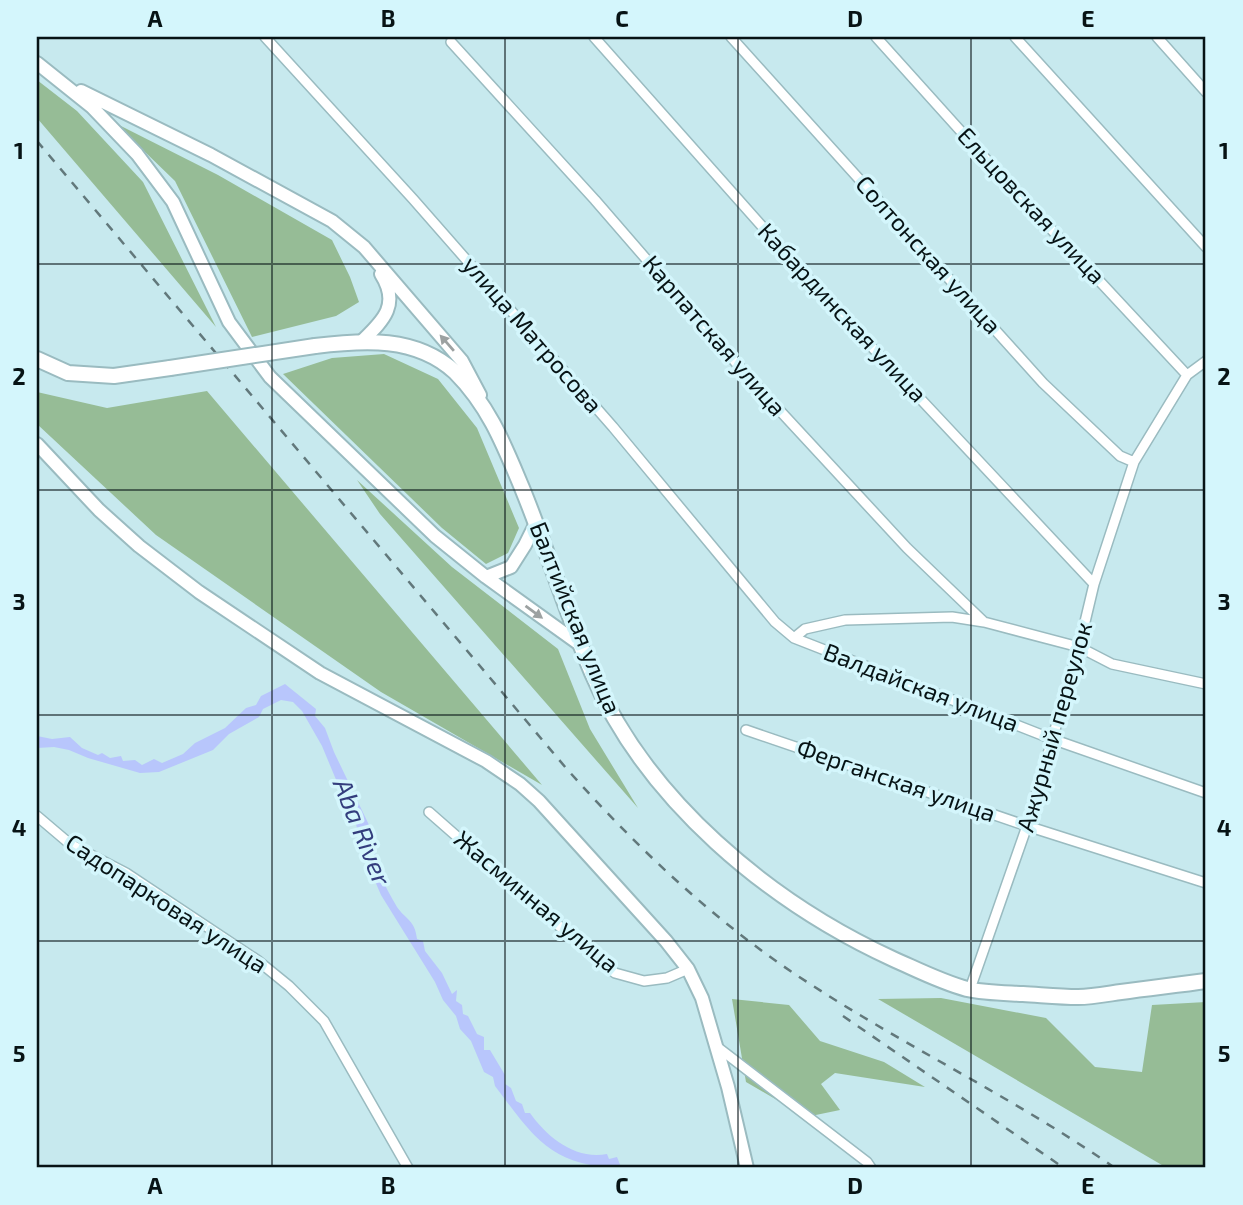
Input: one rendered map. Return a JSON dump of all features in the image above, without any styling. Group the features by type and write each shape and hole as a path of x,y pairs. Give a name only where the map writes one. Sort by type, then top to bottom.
{"main road":[{"name":"Балтийская улица","path":"37,359 68,373 114,376 363,340 391,343 432,356 453,371 495,423 536,523 592,674 622,730 677,804 724,850 832,928 942,981 970,989 1080,997 1206,981"}],"street":[{"name":"улица Матросова","path":"265,37 413,199 613,427 775,622 794,638"},
{"name":"Кабардинская улица","path":"594,37 824,296 1094,584"},
{"name":"Солтонская улица","path":"731,37 1043,383 1120,456 1134,462"},
{"name":"Ельцовская улица","path":"876,37 1186,375"},
{"path":"1015,37 1206,247"},
{"path":"1157,37 1206,92"},
{"name":"Карпатская улица","path":"451,42 595,200 744,372 907,548 984,622"},
{"path":"37,63 92,107 137,154 173,202 229,322 270,377 435,536 486,577 582,646"},
{"path":"58,80 332,220 365,247 462,361 495,423"},
{"path":"363,340 390,307 386,281 365,247"},
{"path":"1186,375 1206,361"},
{"name":"Ажурный переулок","path":"970,989 1027,825 1079,647 1094,584 1134,462 1186,375"},
{"path":"37,444 99,510 139,546 198,592 320,673 486,761 540,801 648,921 688,970 702,998 747,1168"},
{"path":"486,577 510,567 536,523"},
{"name":"Карпатская улица","path":"794,638 805,629 845,620 951,617 984,622 1079,647 1112,664 1206,684"},
{"name":"Валдайская улица","path":"794,638 1052,740 1206,793"},
{"name":"Ферганская улица","path":"746,730 1206,883"},
{"name":"Жасминная улица","path":"429,812 615,973 644,981 667,978 688,970"},
{"name":"Садопарковая улица","path":"37,816 70,844 125,873 257,960 289,986 324,1021 408,1168"},
{"path":"716,1046 867,1162 871,1168"}],"green space":[{"path":"37,80 77,111 143,182 216,327 37,118"},
{"path":"115,123 218,175 332,240 359,302 336,316 252,337 175,181"},
{"path":"384,354 438,379 477,428 519,528 508,553 486,564 442,528 283,374 332,358"},
{"path":"207,391 542,785 381,692 156,535 37,424 37,392 107,408"},
{"path":"357,480 452,567 558,649 590,729 638,808 380,514"},
{"path":"941,998 1046,1018 1095,1067 1142,1072 1152,1005 1206,1002 1206,1168 1167,1168 878,999"},
{"path":"732,999 789,1005 820,1041 884,1062 925,1087 835,1073 821,1084 840,1110 806,1117 746,1082"}],"water":[{"name":"Aba River","path":"285,684 316,709 315,716 325,728 370,827 366,834 373,843 386,888 397,907 412,924 417,939 423,941 425,951 442,973 452,994 457,990 456,1001 462,1005 463,1014 468,1016 477,1034 484,1037 484,1050 490,1050 516,1101 522,1104 525,1113 530,1113 563,1145 584,1154 607,1154 609,1159 617,1157 621,1167 629,1168 582,1163 549,1148 523,1122 495,1086 493,1077 484,1072 471,1041 460,1029 456,1016 443,1000 435,982 381,895 365,858 353,811 347,806 322,746 302,711 293,702 281,700 263,709 259,717 229,734 213,750 159,772 140,773 69,750 37,748 37,736 52,739 70,737 82,748 98,755 102,753 110,758 121,756 123,761 135,760 142,765 154,759 162,763 183,754 195,743 225,728 246,708 256,705 261,696"}],"railway":[{"path":"37,141 566,768 650,856 741,935 807,982 1039,1119 1115,1168"},
{"path":"843,1016 1064,1168"}]}
